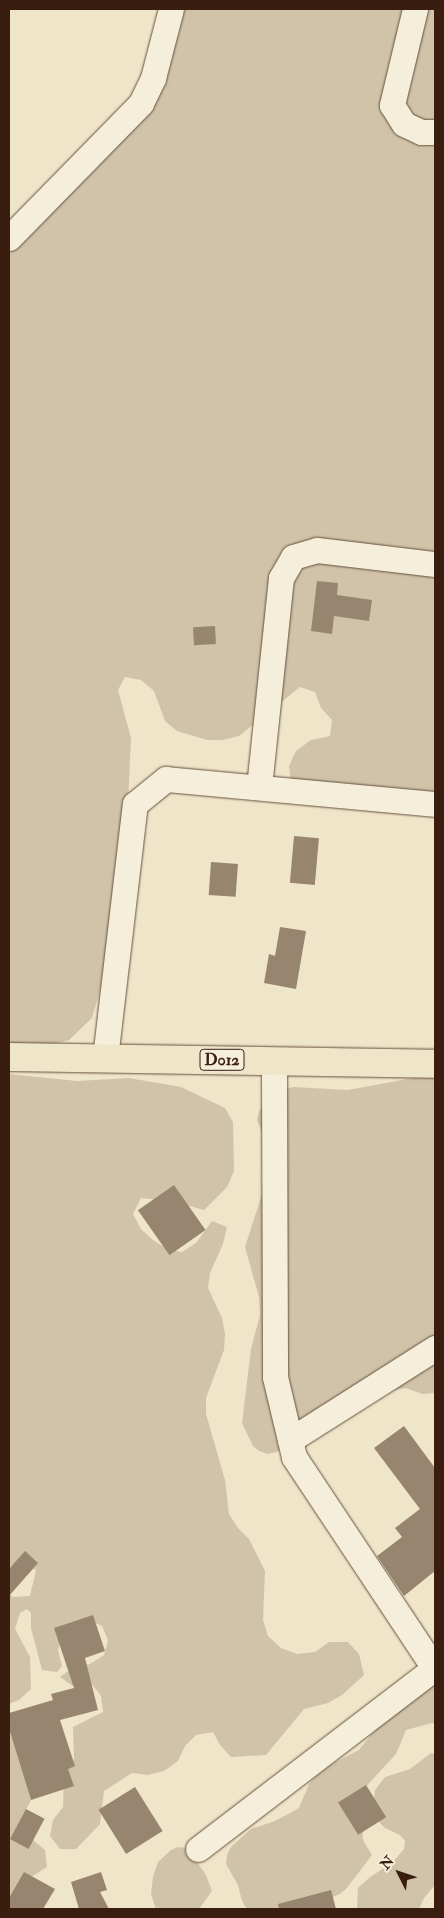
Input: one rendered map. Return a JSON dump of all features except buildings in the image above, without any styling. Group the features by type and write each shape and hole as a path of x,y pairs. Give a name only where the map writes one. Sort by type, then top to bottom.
{"main road":[{"name":"D012","path":"9,1057 435,1064"}],"street":[{"path":"9,238 141,103 153,78 171,9"},
{"path":"415,9 392,105 404,124 421,132 435,132"},
{"path":"259,787 281,578 293,557 317,550 435,564"},
{"path":"105,1058 135,804 166,779 435,804"},
{"path":"198,1849 435,1668 294,1457 275,1377 274,1073 280,1061"},
{"path":"290,1440 435,1348"}],"shaded area":[{"path":"169,9 435,9 435,812 291,782 289,766 296,751 311,740 330,736 332,720 321,708 315,692 300,687 239,736 223,740 207,740 177,731 165,721 154,691 141,680 125,677 118,690 131,738 127,824 110,956 92,1018 69,1040 9,1057 9,253 81,181 140,99"},
{"path":"9,1074 77,1081 129,1078 181,1087 225,1108 233,1122 234,1171 227,1187 204,1210 172,1201 141,1198 133,1214 141,1229 153,1240 167,1249 182,1252 196,1243 212,1221 227,1227 223,1244 210,1273 208,1288 222,1318 225,1334 224,1350 206,1398 206,1414 225,1480 229,1514 238,1528 249,1539 265,1571 263,1620 268,1636 281,1648 297,1654 315,1652 329,1642 348,1642 359,1654 364,1675 342,1695 328,1703 304,1709 266,1755 231,1757 220,1745 213,1732 196,1735 185,1746 178,1761 164,1771 148,1775 132,1773 104,1791 100,1824 76,1849 60,1849 50,1836 53,1820 63,1807 64,1774 74,1760 73,1727 103,1712 101,1696 91,1683 73,1686 60,1677 74,1667 90,1664 104,1655 108,1640 102,1626 87,1619 63,1636 58,1650 62,1666 57,1672 42,1670 31,1628 31,1613 27,1609 20,1613 15,1629 30,1657 31,1689 19,1700 9,1704 9,1593 13,1597 30,1596 36,1570 21,1564 9,1567"},
{"path":"424,1076 435,1077 435,1393 422,1394 406,1388 374,1394 342,1410 277,1452 268,1454 259,1451 253,1446 242,1423 251,1349 260,1315 259,1297 245,1247 270,1169 270,1151 257,1120 259,1111 275,1092 293,1087 348,1090"},
{"path":"435,1683 435,1724 432,1723 406,1730 396,1754 362,1791 363,1840 372,1855 346,1889 340,1894 318,1903 314,1909 247,1909 242,1901 238,1885 226,1864 227,1855 231,1847 251,1829 275,1821 299,1808 309,1784 315,1777 328,1766 359,1750 396,1703"},
{"path":"9,1722 12,1723 26,1743 17,1755 24,1768 31,1800 20,1821 33,1840 45,1850 47,1867 20,1884 16,1900 21,1909 9,1909"},
{"path":"431,1753 435,1754 435,1885 424,1898 419,1909 357,1909 358,1888 370,1877 392,1863 404,1849 405,1841 400,1835 385,1828 379,1822 374,1798 375,1790 385,1777 410,1769"},
{"path":"178,1847 187,1848 206,1875 212,1891 199,1909 156,1909 151,1894 153,1877 158,1862 171,1850"}]}
